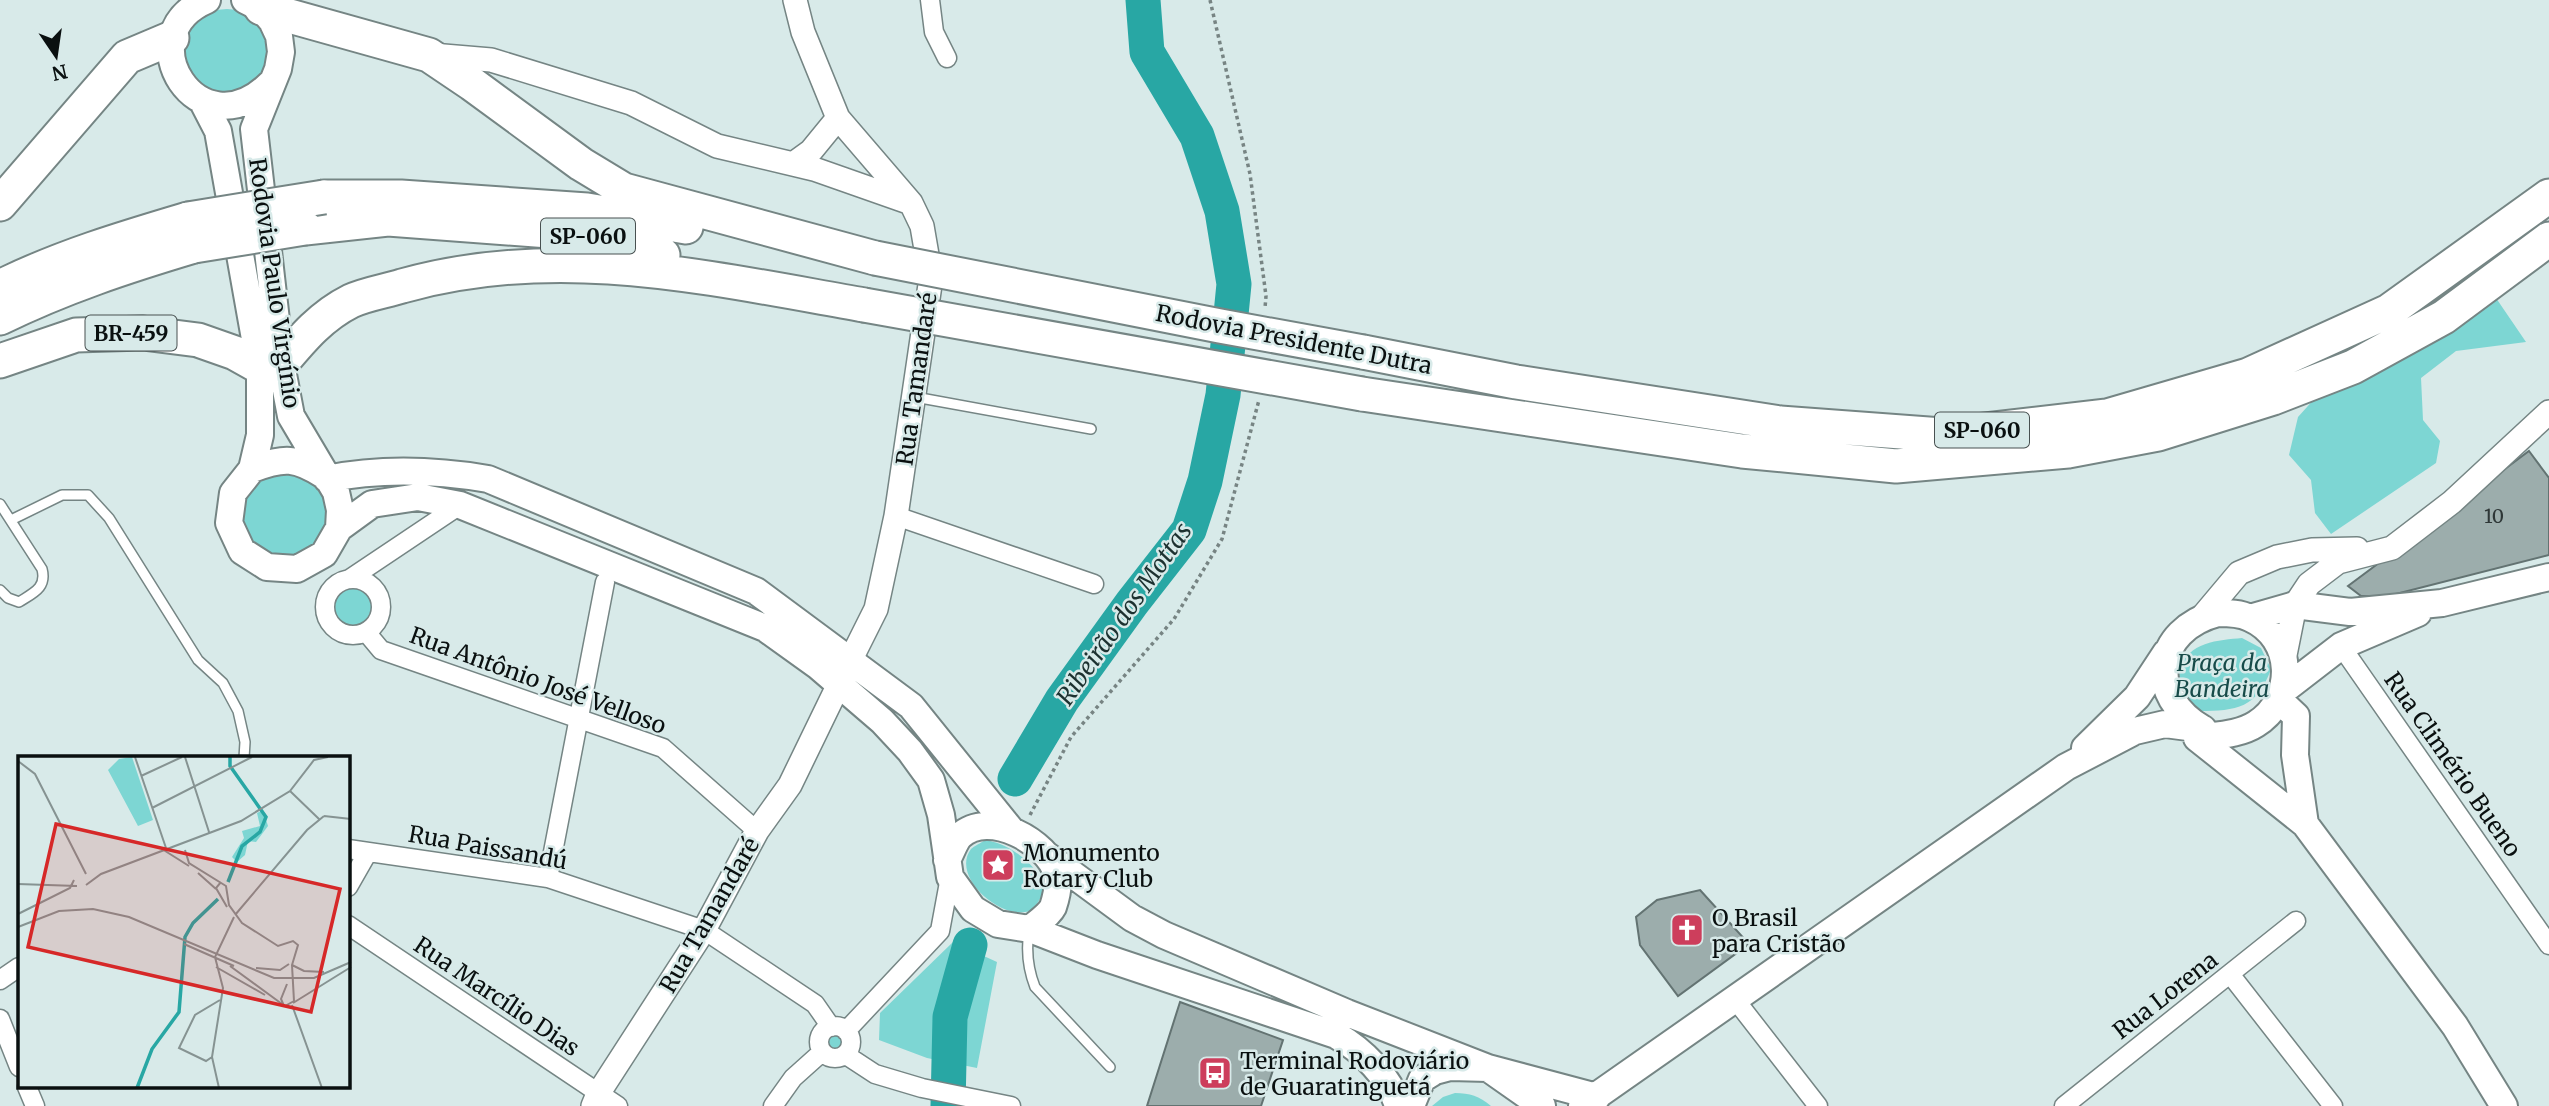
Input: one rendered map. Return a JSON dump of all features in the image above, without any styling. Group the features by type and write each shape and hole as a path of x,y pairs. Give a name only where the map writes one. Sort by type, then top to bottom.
{"highway":[{"path":"253,4 429,55 581,164 624,190 875,258"},
{"path":"0,204 127,57 173,20"},
{"name":"Rodovia Presidente Dutra","path":"0,318 191,233 324,197 401,197 587,210 875,258 1516,382 1780,423 1942,435 2108,416 2248,375 2389,311 2549,196"},
{"name":"Rodovia Presidente Dutra","path":"0,287 102,245 191,233 304,228 388,219 576,233 864,305 1362,394 1742,451 1896,466 2068,451 2158,434 2273,398 2353,367 2444,317 2549,239"},
{"path":"271,366 312,327 352,301 436,276 513,266 580,264 685,274 864,305"},
{"name":"BR-459","path":"0,361 76,335 143,333 198,340 271,366"}],"main road":[{"path":"173,20 207,0"},
{"name":"Rodovia Paulo Virgínio","path":"173,20 170,56 176,75 187,91 203,102 218,131 271,366 291,416 336,492 340,510 339,528 324,554 297,569 267,567 242,551 229,523 233,493 252,470 271,366 254,128 278,69 281,52 279,36 272,21 253,4"},
{"path":"203,102 222,106 240,105 257,97 270,84"},
{"path":"252,470 277,460 303,462 326,478 360,473 441,471 488,479 756,591 845,672 931,780 941,815 948,868 973,909 998,924 1030,929 1097,955 1336,1035 1358,1047 1367,1057 1393,1093 1398,1106"},
{"path":"339,528 372,505 418,498 460,505 765,628 818,666 845,672 911,706 1015,833"},
{"path":"2250,618 2295,605 2350,612 2442,603 2549,577"},
{"path":"948,868 960,836 976,827 991,824 1015,833 1132,918 1164,935 1346,1013 1488,1068 1589,1101 2066,767 2135,731 2165,724 2200,734 2235,732 2253,726 2268,715 2281,695 2341,646 2442,603"},
{"path":"2066,767 2137,697 2175,639 2187,626 2202,617 2234,613 2250,618 2266,628 2278,642 2286,674 2281,695 2296,716 2295,755 2305,824"},
{"path":"2175,639 2167,655 2164,673 2167,691 2175,707 2200,734 2305,824 2455,1026 2504,1106"},
{"path":"1030,929 1052,909 1057,888 1056,874 1045,853"},
{"path":"1411,1106 1422,1079 1435,1070 1450,1067 1488,1068 1542,1106"},
{"path":"1488,1068 1517,1106"}],"street":[{"name":"Rua Tamandaré","path":"603,1102 704,930 757,831 790,785 876,609 896,516 931,278 922,226 911,203 838,118 803,32 795,0"},
{"path":"930,0 934,32 947,58"},
{"path":"429,55 491,60 631,103 717,146 793,164 911,203"},
{"path":"793,164 811,151 838,118"},
{"path":"2284,660 2295,605 2308,584 2338,562 2392,548 2452,502 2549,412"},
{"path":"351,578 366,581 377,591 382,606 378,621 366,632 354,635 342,633 332,625 326,614 325,602 330,591 339,582 351,578 460,505"},
{"path":"896,516 1094,584"},
{"path":"2202,617 2239,573 2277,557 2312,550 2392,548"},
{"path":"548,878 605,582"},
{"name":"Rua Antônio José Velloso","path":"366,632 382,650 663,748 757,831"},
{"name":"Rua Climério Bueno","path":"2341,646 2549,944"},
{"name":"Rua Paissandú","path":"350,849 548,878 704,930 815,1004 839,1029"},
{"path":"350,884 368,852"},
{"path":"948,868 940,931 839,1029 819,1037 819,1048 830,1058 846,1055 876,1074 922,1088 1006,1105"},
{"name":"Rua Lorena","path":"2069,1104 2296,921"},
{"name":"Rua Marcílio Dias","path":"350,926 603,1102"},
{"path":"0,980 18,968"},
{"path":"2230,974 2333,1106"},
{"path":"1734,998 1818,1106"},
{"path":"0,1019 18,1064"},
{"path":"839,1029 851,1040 846,1055"},
{"path":"773,1106 793,1078 822,1052"},
{"path":"27,1088 35,1106"}],"lane":[{"path":"913,396 1091,429"},
{"path":"11,520 62,495 88,495 109,519 198,660 223,682 238,710 245,742 244,756"},
{"path":"0,504 42,569 44,577 40,590 19,602 8,598 0,590"},
{"path":"1030,929 1027,946 1035,987 1110,1067"}],"path":[{"path":"1210,0 1250,174 1266,296 1265,309"},
{"path":"1015,833 1071,737 1174,619 1222,539 1260,396"}],"green space":[{"path":"227,9 243,12 257,21 266,35 269,51 266,67 257,81 243,90 227,93 211,90 197,81 188,67 185,51 188,35 197,21 211,12"},
{"path":"2496,298 2526,342 2456,351 2421,378 2423,420 2440,441 2436,463 2331,534 2315,513 2311,480 2289,455 2298,417 2316,397 2417,351"},
{"path":"289,469 317,481 331,508 326,537 303,558 259,554 241,530 241,500 260,476"},
{"path":"355,587 370,593 376,608 370,623 355,629 340,623 334,608 340,593"},
{"name":"Praça da Bandeira","path":"2242,638 2261,648 2271,669 2265,682 2259,692 2244,705 2224,710 2199,711 2180,693 2179,673 2184,661 2189,653 2205,644"},
{"path":"985,840 1015,852 1036,871 1043,886 1042,894 1031,910 1018,912 1006,909 993,903 973,884 967,872 966,860 971,849"},
{"path":"953,942 997,962 977,1068 927,1058 879,1040 880,1013"},
{"path":"835,1030 844,1033 847,1042 844,1051 835,1054 826,1051 823,1042 826,1033"},
{"path":"1455,1093 1474,1096 1491,1106 1432,1106 1443,1097"}],"building":[{"path":"2529,451 2549,478 2549,555 2388,596 2361,596 2348,586"},
{"name":"O Brasil para Cristão","path":"1700,890 1749,944 1678,996 1640,945 1636,917 1657,900"},
{"name":"Terminal Rodoviário de Guaratinguetá","path":"1180,1002 1283,1040 1261,1106 1147,1106"}],"waterway":[{"name":"Ribeirão dos Mottas","path":"1015,779 1062,700 1189,530 1205,481 1223,395 1234,284 1222,211 1197,136 1147,52 1143,0"},
{"name":"Ribeirão dos Mottas","path":"948,1106 950,1017 970,945"}],"place":[{"name":"Monumento Rotary Club","path":"998,865"},
{"name":"O Brasil para Cristão","path":"1687,930"},
{"name":"Terminal Rodoviário de Guaratinguetá","path":"1215,1073"}]}
